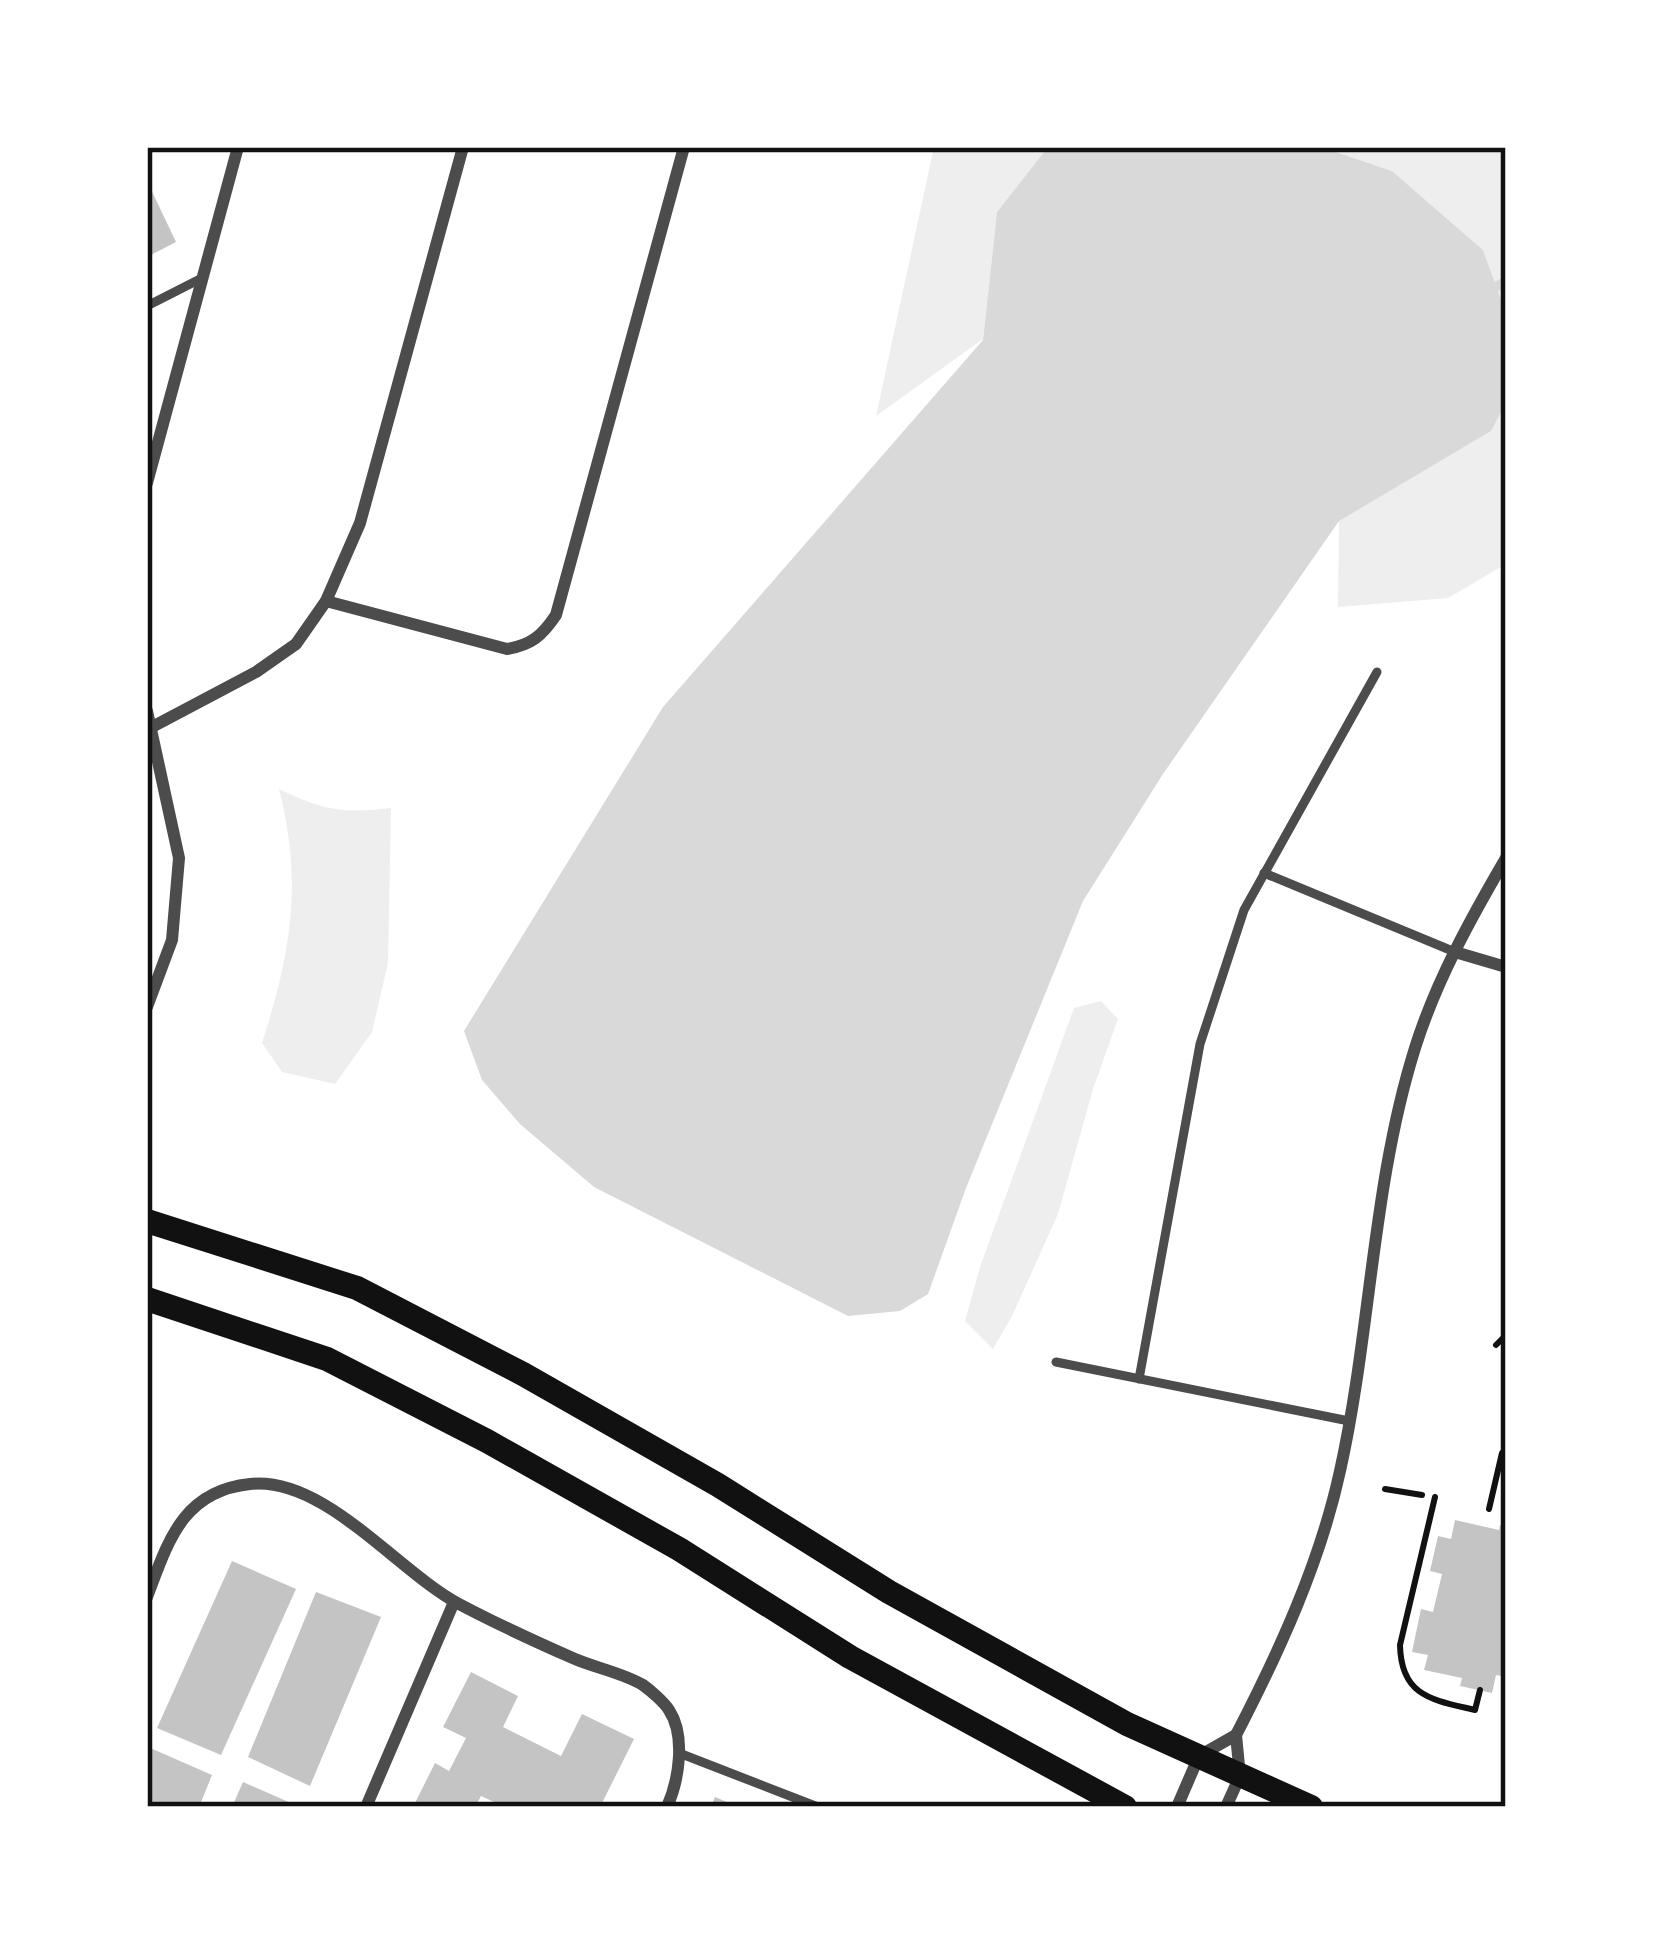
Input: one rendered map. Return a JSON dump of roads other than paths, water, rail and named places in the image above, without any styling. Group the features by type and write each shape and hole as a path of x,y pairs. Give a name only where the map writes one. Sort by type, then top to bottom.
{"main road":[{"path":"147,1221 357,1288 524,1374 718,1485 889,1592 1127,1724 1311,1807"},
{"path":"147,1299 327,1359 487,1441 679,1550 850,1657 1125,1807"}],"street":[{"path":"147,483 238,147"},
{"path":"152,727 256,672 296,644 326,601 360,523 463,147"},
{"path":"326,601 507,650 543,636 556,615 684,147"},
{"path":"147,711 179,858 172,940 147,1007"},
{"path":"1226,1807 1240,1775 1236,1735 1282,1640 1325,1530 1349,1421 1402,1094 1427,1014 1506,858"},
{"path":"1455,952 1506,967"},
{"path":"147,1597 178,1521 199,1503 250,1484 280,1485 309,1495 454,1602 577,1660 643,1685 670,1711 679,1753 667,1807"},
{"path":"366,1807 454,1602"},
{"path":"1177,1807 1199,1756 1236,1735"}],"lane":[{"path":"147,306 202,278"},
{"path":"1138,1379 1200,1044 1244,910 1377,672"},
{"path":"1264,873 1455,952"},
{"path":"1055,1362 1349,1421"},
{"path":"679,1753 818,1807"}],"waterway":[{"path":"1486,293 1506,281"}]}
